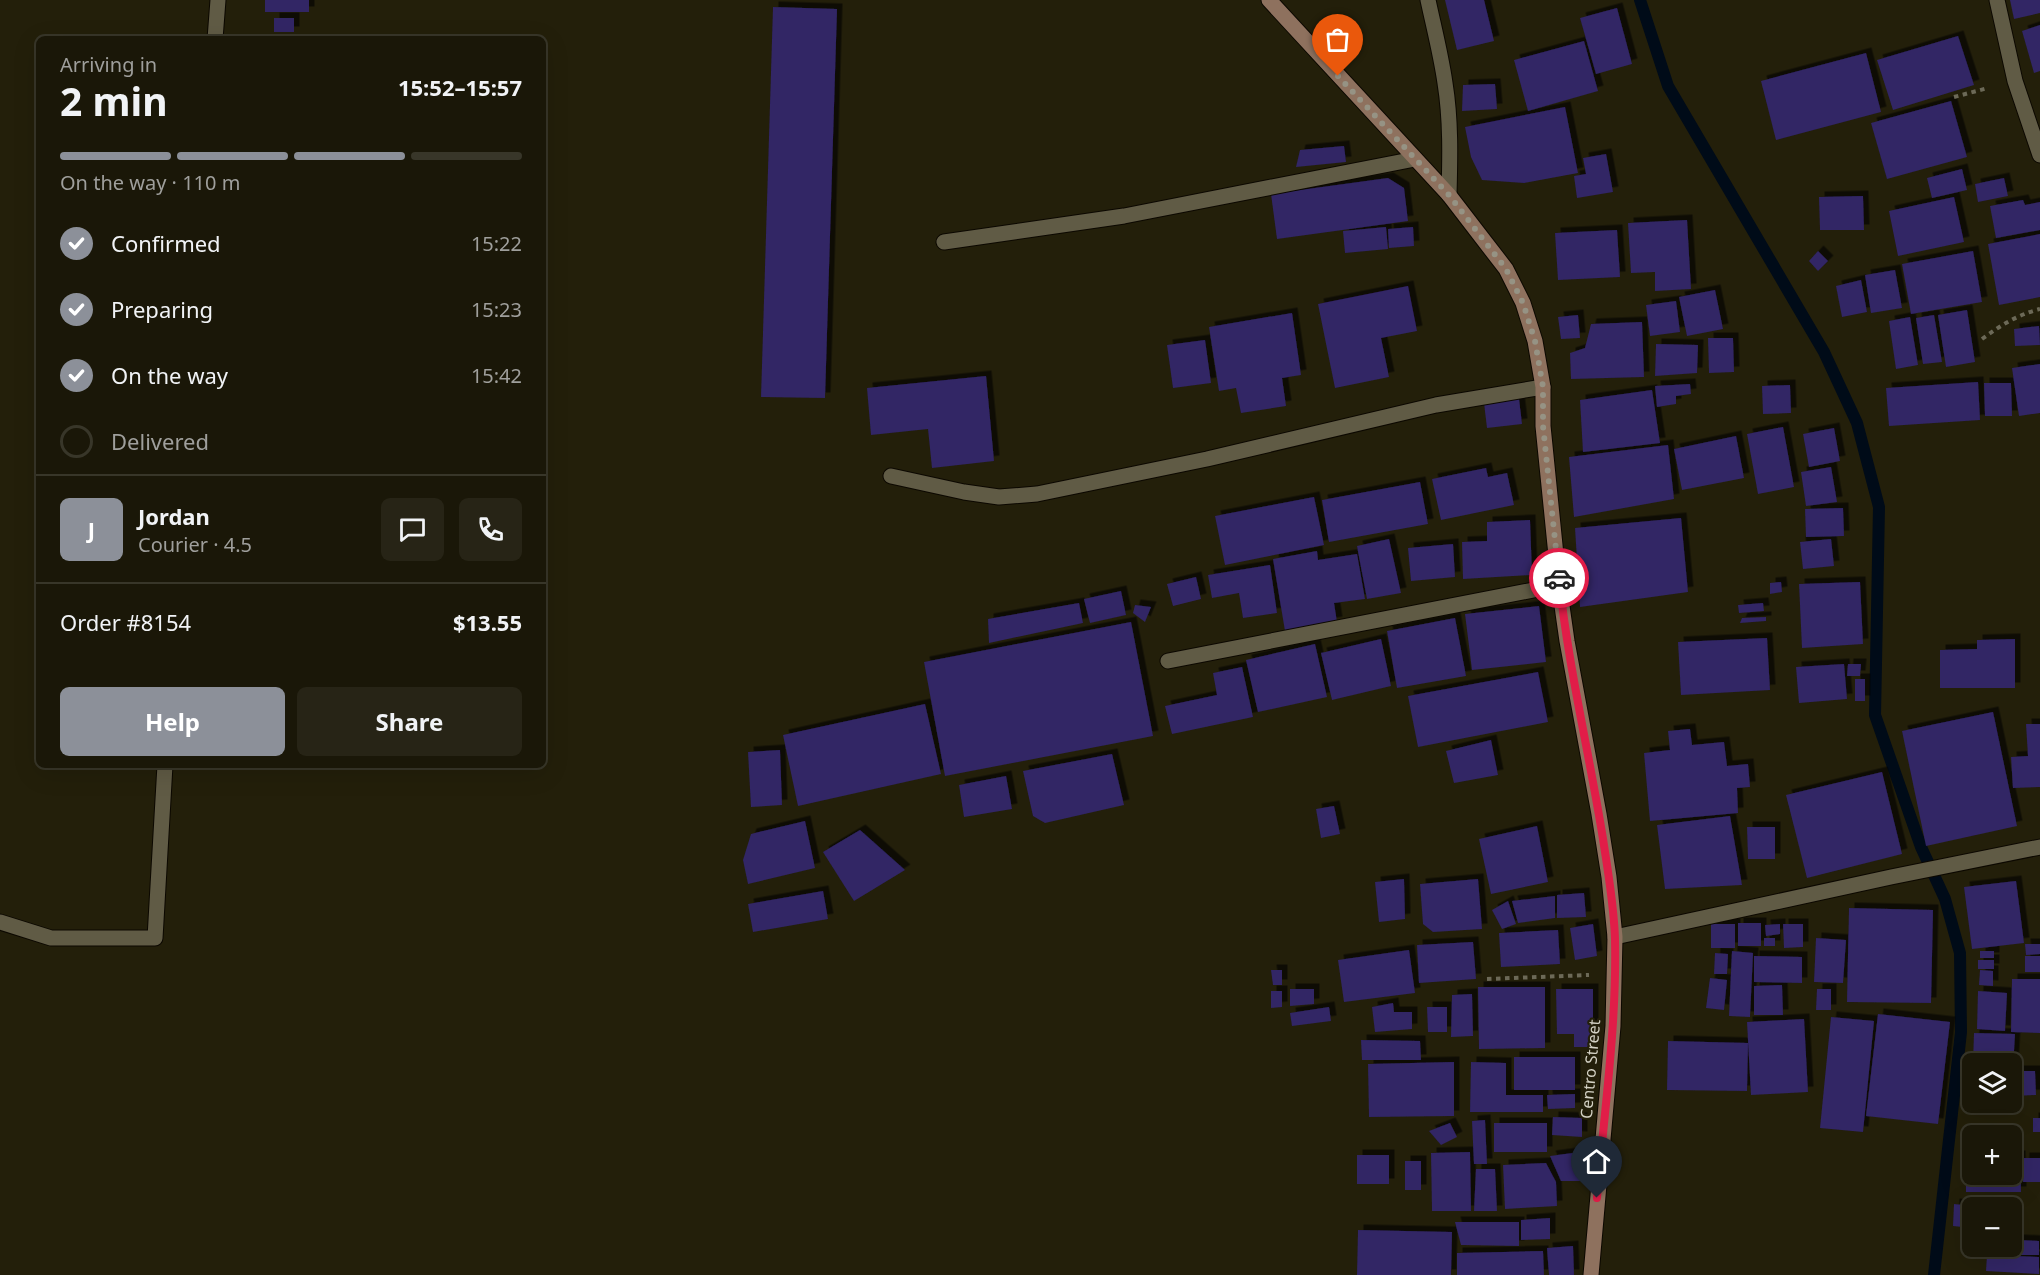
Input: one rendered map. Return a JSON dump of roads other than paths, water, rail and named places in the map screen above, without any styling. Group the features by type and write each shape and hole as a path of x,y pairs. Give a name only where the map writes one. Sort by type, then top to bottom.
{"street":[{"path":"215,36 218,0"},
{"name":"Centro Street","path":"1269,0 1449,195 1506,269 1523,303 1535,341 1543,387 1543,426 1559,585 1605,856 1615,938 1613,1026 1591,1275"},
{"path":"1428,0 1449,114 1449,195"},
{"path":"1997,0 2015,81 2040,155"},
{"path":"944,242 1124,216 1415,159"},
{"path":"891,476 999,497 1037,494 1207,459 1436,405 1543,387"},
{"path":"1168,661 1559,585"},
{"path":"0,922 51,938 155,938 165,768"},
{"path":"1615,938 1891,877 2040,847"}],"waterway":[{"path":"1640,0 1668,86 1824,352 1857,423 1879,507 1875,715 1921,847 1945,899 1960,953 1961,1032 1934,1275"}]}
